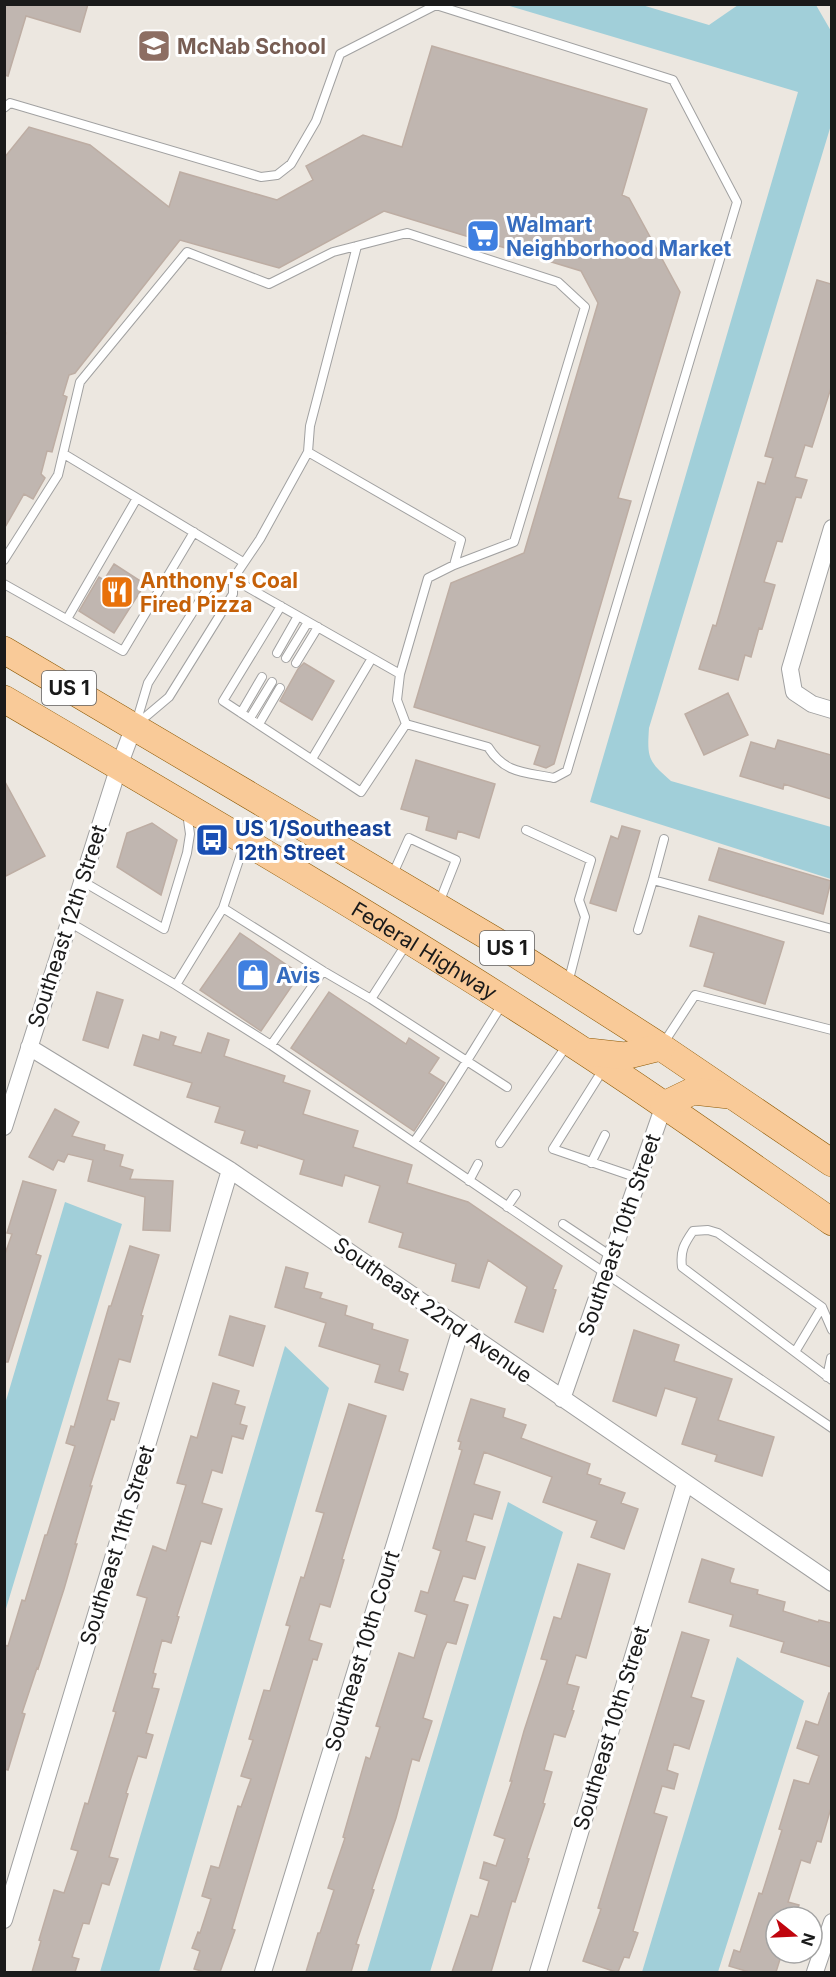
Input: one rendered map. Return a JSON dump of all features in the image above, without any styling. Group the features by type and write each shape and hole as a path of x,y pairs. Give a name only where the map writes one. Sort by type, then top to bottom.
{"main road":[{"name":"US 1","path":"4,650 438,906 661,1047 831,1163"},
{"name":"Federal Highway","path":"4,699 409,940 504,1000 664,1104 831,1222"},
{"path":"586,1053 625,1056 661,1047"},
{"path":"664,1104 693,1091 733,1095"}],"street":[{"path":"831,528 790,669 794,692 812,704 831,710"},
{"name":"Southeast 12th Street","path":"4,1127 118,766 135,726"},
{"name":"Southeast 22nd Avenue","path":"29,1047 230,1170 831,1583"},
{"name":"Southeast 10th Street","path":"562,1399 664,1104"},
{"name":"Southeast 11th Street","path":"4,1920 230,1170"},
{"name":"Southeast 10th Court","path":"263,1972 460,1329"},
{"name":"Southeast 10th Street","path":"538,1972 685,1484"},
{"path":"815,1972 831,1922"}],"lane":[{"path":"4,108 10,103 261,177 277,175 291,164 316,121 340,54 436,5 673,80 737,202 567,771 554,778 510,769 496,760 488,747 406,723"},
{"path":"4,560 58,475 80,382 187,252 269,284 333,252 407,233 558,282 585,307 514,542 454,565 428,578 400,674 397,700 406,723"},
{"path":"135,726 169,697 233,594 233,579 260,539 308,452 310,426 357,246"},
{"path":"308,452 461,540 454,565"},
{"path":"64,454 243,562"},
{"path":"67,619 137,498"},
{"path":"4,584 123,651 194,532"},
{"path":"135,726 148,683 211,583 233,579 400,674"},
{"path":"281,606 223,701 362,792 406,723"},
{"path":"277,653 298,616"},
{"path":"286,658 308,621"},
{"path":"296,663 318,627"},
{"path":"312,759 372,658"},
{"path":"241,713 262,677"},
{"path":"250,718 272,682"},
{"path":"259,724 280,688"},
{"path":"82,881 164,929 187,853 190,834 186,807"},
{"path":"526,830 591,860 579,900 585,917 567,987"},
{"path":"391,878 409,838 456,860 438,906"},
{"path":"638,930 664,839"},
{"path":"176,985 223,908 245,842"},
{"path":"653,880 831,929"},
{"path":"223,908 371,999 507,1087"},
{"path":"69,922 176,985 271,1045 831,1428"},
{"path":"371,999 409,940"},
{"path":"271,1045 323,971"},
{"path":"661,1047 695,995 831,1030"},
{"path":"414,1142 456,1081 466,1060 504,1000"},
{"path":"500,1143 586,1053"},
{"path":"586,1053 553,1149 638,1178"},
{"path":"591,1163 604,1135"},
{"path":"469,1181 478,1164"},
{"path":"507,1207 516,1194"},
{"path":"563,1224 611,1256"},
{"path":"829,1379 682,1267 681,1254 684,1245 693,1232 708,1230 718,1233 822,1307 831,1330"},
{"path":"795,1352 822,1307"},
{"path":"829,1379 831,1358"}],"water":[{"path":"506,5 642,5 709,25 738,5 816,5 831,31 831,125 649,728 648,746 653,763 671,781 831,827 831,879 590,802 798,92"},
{"path":"65,1202 122,1224 5,1612 5,1404"},
{"path":"285,1346 329,1388 159,1972 100,1972"},
{"path":"508,1502 563,1532 430,1972 367,1972"},
{"path":"737,1657 804,1701 718,1972 642,1972"}],"building":[{"path":"4,4 88,4 80,32 26,16 8,76 4,75"},
{"path":"432,46 647,109 622,195 629,198 680,292 618,498 631,501 554,764 546,768 534,764 540,746 414,707 451,583 524,553 598,303 581,271 384,211 279,268 180,240 75,373 69,375 63,395 67,397 52,452 47,451 41,474 45,478 33,499 24,494 4,529 4,340 6,333 4,332 4,158 29,127 90,145 169,207 180,172 277,200 313,180 306,166 363,135 402,147"},
{"path":"817,280 831,284 831,388 812,447 805,445 795,477 807,480 801,498 796,497 782,542 777,541 764,582 775,585 762,629 759,628 751,657 745,655 738,680 699,669 713,625 716,626 758,482 765,484 773,458 765,456"},
{"path":"114,564 145,584 114,633 79,611 99,577 104,580"},
{"path":"304,663 334,681 312,720 280,701 298,669"},
{"path":"728,693 748,735 704,755 685,714"},
{"path":"778,740 831,755 831,799 784,784 783,789 740,776 751,742 775,749"},
{"path":"416,760 495,784 479,838 458,831 456,839 426,830 429,817 401,809"},
{"path":"4,780 45,856 4,877"},
{"path":"152,823 177,840 161,895 117,867 127,833"},
{"path":"622,826 640,831 616,911 590,903 611,836 618,839"},
{"path":"719,848 831,881 823,914 709,880"},
{"path":"699,916 784,942 765,1004 704,986 714,953 690,946"},
{"path":"240,933 300,974 261,1031 200,990"},
{"path":"97,992 123,1000 108,1048 83,1040"},
{"path":"329,992 406,1044 409,1038 439,1058 429,1073 445,1083 414,1131 291,1048"},
{"path":"161,1032 176,1037 173,1045 201,1053 208,1033 229,1040 224,1056 285,1076 283,1082 310,1091 303,1114 358,1131 353,1147 412,1165 407,1183 468,1202 562,1266 553,1289 556,1290 543,1332 515,1322 527,1287 488,1260 479,1288 452,1281 456,1264 399,1247 403,1233 369,1222 380,1186 345,1175 342,1186 300,1174 304,1160 258,1145 257,1148 241,1143 245,1131 215,1122 220,1107 187,1097 192,1083 134,1065 143,1035 159,1040"},
{"path":"55,1109 79,1122 72,1136 105,1145 104,1150 123,1155 120,1166 133,1170 130,1179 173,1181 170,1231 143,1230 145,1197 88,1181 93,1160 68,1154 64,1162 58,1160 53,1170 29,1157"},
{"path":"23,1181 56,1190 36,1254 41,1256 8,1362 4,1362 4,1257 12,1234 7,1233"},
{"path":"130,1246 159,1255 130,1362 119,1359 107,1400 119,1403 114,1420 111,1419 90,1486 92,1486 75,1544 77,1544 22,1713 25,1714 8,1770 4,1769 4,1645 8,1646 22,1600 25,1601 45,1535 47,1535 75,1446 66,1443 71,1426 74,1427 109,1306 111,1306"},
{"path":"286,1267 308,1273 304,1288 322,1293 320,1298 347,1306 345,1315 373,1324 372,1329 408,1340 399,1371 408,1374 403,1390 375,1382 380,1365 319,1346 326,1323 275,1307"},
{"path":"230,1316 265,1326 253,1366 219,1355"},
{"path":"634,1330 679,1345 674,1361 732,1379 718,1420 774,1437 762,1476 715,1461 717,1455 682,1444 697,1398 665,1388 656,1416 613,1401"},
{"path":"213,1383 239,1391 235,1404 245,1407 240,1424 247,1426 243,1439 232,1436 222,1473 212,1470 202,1503 222,1509 211,1544 201,1541 177,1616 179,1617 171,1643 162,1640 153,1673 156,1674 152,1688 159,1689 146,1733 153,1735 146,1758 138,1756 126,1793 128,1794 109,1857 118,1859 109,1885 102,1883 89,1924 83,1923 72,1957 79,1959 75,1972 32,1972 54,1890 64,1893 78,1851 71,1849 85,1803 88,1804 116,1712 113,1711 147,1598 137,1595 153,1546 166,1551 186,1485 177,1483 191,1436 197,1438"},
{"path":"471,1399 505,1409 503,1417 526,1425 521,1438 590,1464 587,1474 601,1479 599,1484 625,1493 621,1503 638,1509 624,1549 591,1537 597,1521 543,1502 552,1477 484,1452 474,1484 500,1492 492,1519 474,1514 466,1541 485,1547 475,1579 463,1576 454,1601 468,1605 456,1644 447,1642 443,1651 423,1718 432,1721 419,1761 412,1759 356,1944 359,1945 351,1972 306,1972 334,1890 328,1888 345,1838 343,1837 366,1757 370,1759 380,1727 376,1726 399,1653 414,1658 427,1615 415,1611 421,1591 428,1593 441,1551 433,1548 462,1450 459,1449 461,1442 458,1441"},
{"path":"349,1404 386,1416 342,1559 344,1560 330,1607 320,1604 309,1640 322,1644 317,1660 313,1659 232,1929 235,1930 220,1972 205,1972 194,1969 200,1951 192,1948 198,1932 200,1933 211,1899 202,1896 211,1866 219,1868 238,1806 241,1807 251,1779 241,1776 253,1740 249,1739 264,1690 270,1691 290,1626 286,1625 301,1577 304,1578 324,1513 316,1511"},
{"path":"702,1559 734,1569 731,1583 758,1590 757,1594 785,1602 783,1611 818,1622 819,1620 831,1623 831,1667 781,1652 784,1642 730,1626 733,1615 689,1602"},
{"path":"578,1564 610,1574 586,1658 576,1655 567,1684 579,1687 572,1710 574,1711 565,1737 554,1734 544,1770 552,1772 543,1803 545,1804 527,1858 529,1859 515,1902 512,1901 491,1972 452,1972 471,1915 478,1917 489,1881 480,1878 484,1862 496,1866 505,1839 494,1835 547,1660 541,1659 554,1617 561,1619"},
{"path":"682,1632 709,1640 691,1697 704,1701 689,1749 674,1744 667,1770 678,1774 674,1789 662,1786 654,1813 667,1817 633,1931 638,1933 629,1958 624,1957 616,1972 583,1961 601,1909 598,1908"},
{"path":"829,1693 831,1693 831,1808 821,1842 817,1841 810,1863 801,1860 788,1902 799,1905 764,1905 764,1965 778,1965 776,1972 749,1972 729,1966 734,1950 740,1952 759,1893 762,1894 782,1830 779,1829 794,1780 809,1784 819,1756 797,1748 806,1721 818,1725"}],"place":[{"name":"McNab School","path":"154,46"},
{"name":"Walmart Neighborhood Market","path":"483,236"},
{"name":"Anthony's Coal Fired Pizza","path":"117,592"},
{"name":"US 1/Southeast 12th Street","path":"212,840"},
{"name":"Avis","path":"253,975"}]}
